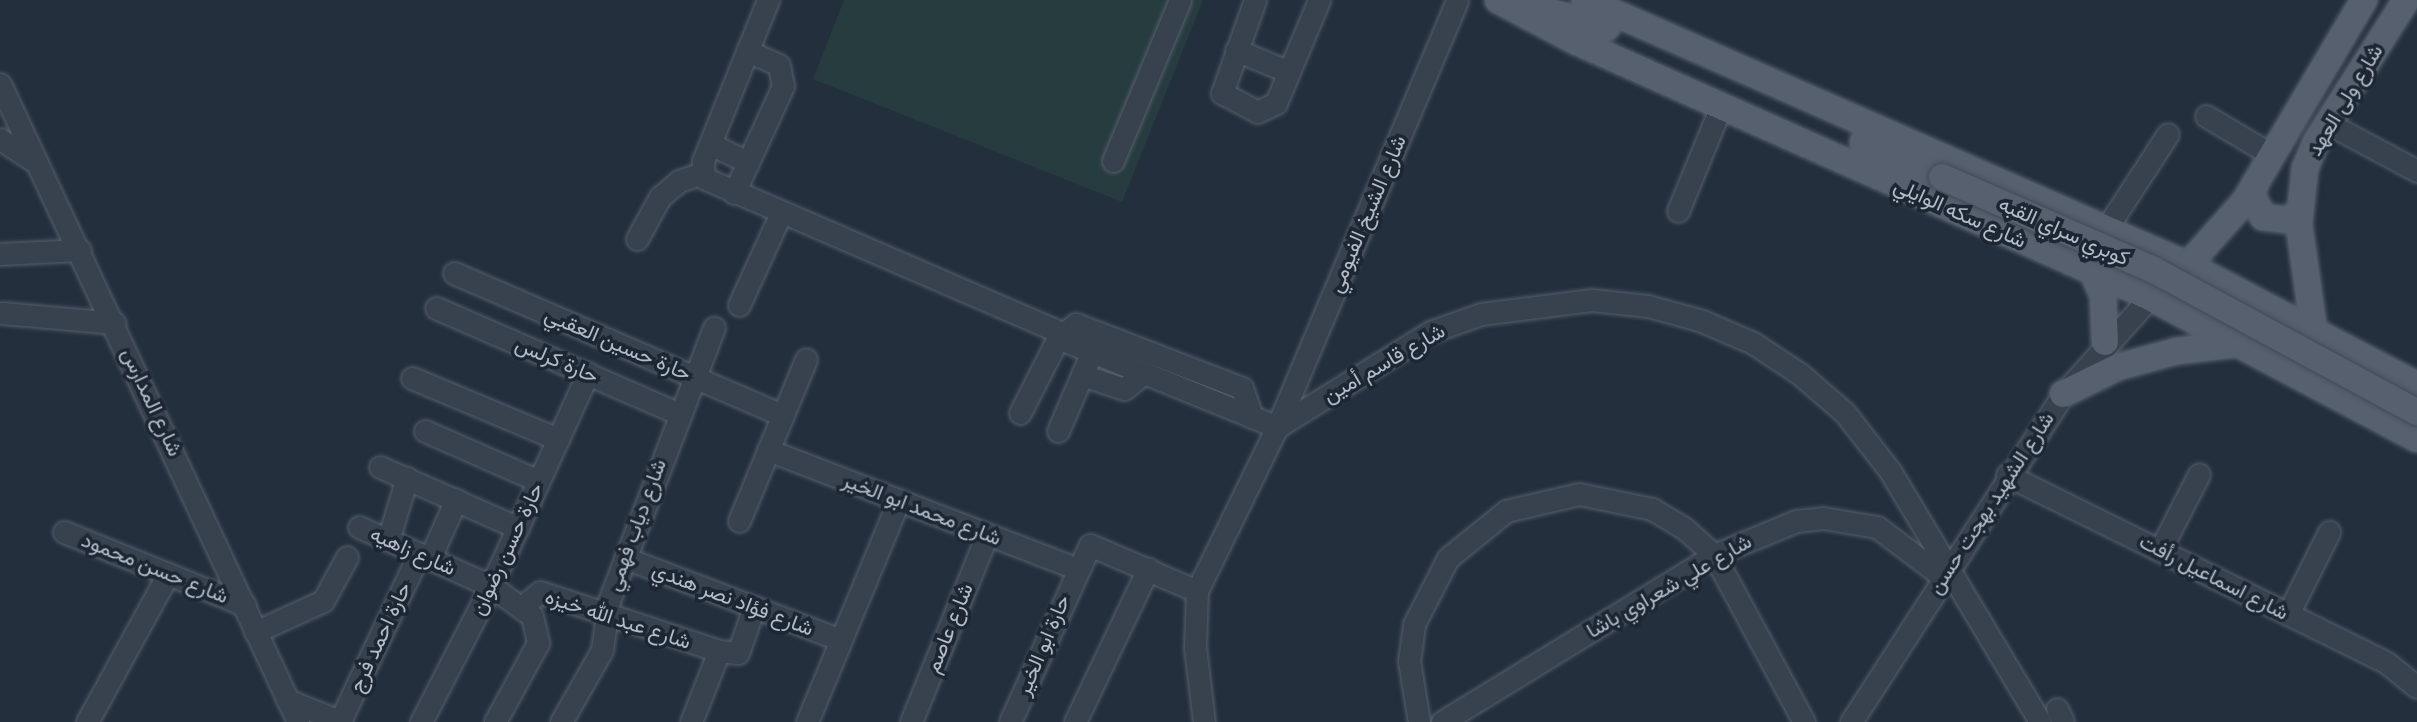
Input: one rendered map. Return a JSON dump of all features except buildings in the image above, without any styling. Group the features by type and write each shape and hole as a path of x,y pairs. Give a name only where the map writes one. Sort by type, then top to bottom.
{"main road":[{"name":"شارع سكه الوايلي","path":"1586,0 2190,266 2417,385"},
{"name":"شارع ولى العهد","path":"2314,331 2299,212 2305,168 2329,124 2406,0"},
{"name":"شارع سكه الوايلي","path":"1501,1 1721,106 2093,274 2150,297 2417,439"},
{"name":"كوبري سراي القبه","path":"1501,1 1584,17 2154,270 2417,412"},
{"name":"شارع ولى العهد","path":"2150,297 2190,266 2256,182 2356,3"},
{"path":"2256,182 2252,195 2263,218 2288,220 2299,212"},
{"path":"2093,274 2103,295 2105,342"},
{"path":"2063,394 2118,367 2177,351 2237,344"}],"street":[{"path":"768,0 709,144 702,173 707,182 1092,352 1277,427 1197,591 1195,648 1204,722"},
{"path":"1113,161 1180,0"},
{"path":"1255,0 1222,85 1222,93 1235,104 1257,112 1271,109 1319,0"},
{"name":"شارع الشيخ الفيومي","path":"1277,427 1457,0"},
{"path":"1236,50 1289,72"},
{"path":"734,193 783,79 779,65 747,51"},
{"name":"شارع المدارس","path":"0,84 115,323 298,722"},
{"path":"1678,211 1721,106"},
{"path":"2205,117 2272,155"},
{"path":"2329,124 2417,171"},
{"path":"2106,229 2168,134"},
{"path":"0,139 38,164"},
{"path":"709,144 748,162"},
{"path":"637,239 660,197 679,181 702,173"},
{"path":"739,304 781,213"},
{"path":"0,254 80,250"},
{"name":"حارة حسين العقبي","path":"454,273 782,415"},
{"name":"شارع الشهيد بهجت حسن","path":"1850,722 2007,475 2063,394 2105,342 2150,297"},
{"name":"شارع قاسم أمين","path":"1277,427 1430,332 1481,314 1592,300 1648,306 1753,343 1800,374 1845,413 1890,471 1946,571 2053,718"},
{"name":"حارة كرلس","path":"436,308 678,413"},
{"path":"2,313 115,323"},
{"path":"1020,413 1060,336 1086,324 1242,388 1252,417"},
{"name":"شارع دياب فهمي","path":"561,722 603,650 607,613 625,558 678,413 714,327"},
{"path":"614,385 629,349"},
{"path":"1058,431 1092,352"},
{"path":"738,521 806,359"},
{"name":"حارة حسن رضوان","path":"421,722 491,586 588,373"},
{"path":"1082,374 1124,389 1143,373"},
{"path":"412,378 558,439"},
{"path":"425,431 539,481"},
{"name":"شارع محمد ابو الخير","path":"768,450 1076,568"},
{"path":"380,467 518,528"},
{"path":"2160,550 2199,474"},
{"name":"شارع اسماعيل رأفت","path":"2007,475 2387,663 2417,687"},
{"path":"388,540 407,478"},
{"path":"1419,722 1409,661 1414,624 1427,589 1466,540 1506,511 1554,497 1616,498 1684,528 1714,555 1804,722"},
{"name":"حارة احمد فرج","path":"341,722 424,556 456,500"},
{"path":"807,722 899,500"},
{"name":"شارع علي شعراوي باشا","path":"1442,722 1714,555 1796,521 1850,520 1901,541 1946,571"},
{"name":"شارع زاهيه","path":"359,527 491,586 529,615"},
{"name":"شارع حسن محمود","path":"64,532 245,605"},
{"path":"2288,614 2329,532"},
{"name":"شارع عاصم","path":"911,722 987,535"},
{"path":"1076,568 1090,545 1197,591"},
{"path":"255,632 323,601 348,557"},
{"name":"شارع فؤاد نصر هندي","path":"625,558 841,640"},
{"name":"حارة ابو الخير","path":"1010,722 1076,568"},
{"path":"1075,722 1148,569"},
{"path":"87,722 169,574"},
{"name":"شارع عبد الله خيزه","path":"529,615 540,592 719,652"},
{"path":"691,722 719,652 738,653 754,607"},
{"path":"495,722 535,652 529,615"},
{"path":"287,701 341,722"}],"green space":[{"path":"844,0 1203,0 1122,202 813,79"}]}
